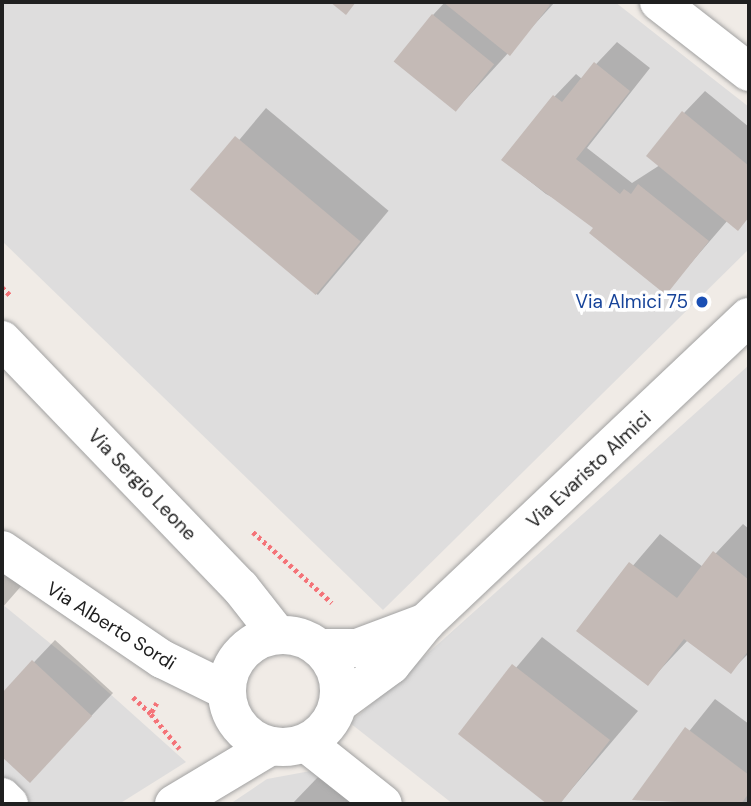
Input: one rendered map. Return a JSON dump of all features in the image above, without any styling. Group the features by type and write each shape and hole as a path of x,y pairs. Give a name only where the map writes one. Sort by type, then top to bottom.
{"street":[{"path":"659,2 749,72"},
{"name":"Via Evaristo Almici","path":"338,704 391,665 426,622 749,317"},
{"name":"Via Sergio Leone","path":"2,340 240,587 277,634"},
{"name":"Via Alberto Sordi","path":"2,550 162,659 227,691"},
{"name":"Via Evaristo Almici","path":"321,648 357,648 426,622"},
{"path":"174,804 274,741 327,727 338,704 338,674 321,648 277,634 247,647 229,674 227,691 274,741 383,804"},
{"path":"2,797 9,804"}],"shaded area":[{"path":"2,2 615,2 749,107 749,249 383,610 2,241"},
{"path":"749,365 749,804 453,804 350,723"},
{"path":"2,604 89,675 186,762 119,804 2,804"},
{"path":"316,770 358,804 230,804 267,779"}],"building":[{"path":"330,2 356,2 346,15"},
{"path":"443,2 546,2 550,5 510,56"},
{"path":"432,14 494,64 456,112 394,61"},
{"path":"594,62 630,91 576,159 620,194 624,189 631,194 638,184 709,241 666,295 589,233 593,228 501,160 553,95 562,102"},
{"path":"682,111 749,166 749,217 738,231 646,156"},
{"path":"235,136 361,241 316,295 190,190"},
{"path":"713,551 749,580 749,650 731,674 684,639 648,686 576,631 629,562 677,598"},
{"path":"32,660 92,716 30,783 2,757 2,693"},
{"path":"512,664 610,740 560,804 547,804 458,734"},
{"path":"685,727 749,775 749,793 741,804 632,800"}],"place":[{"name":"Via Almici 75","path":"702,302"}]}
